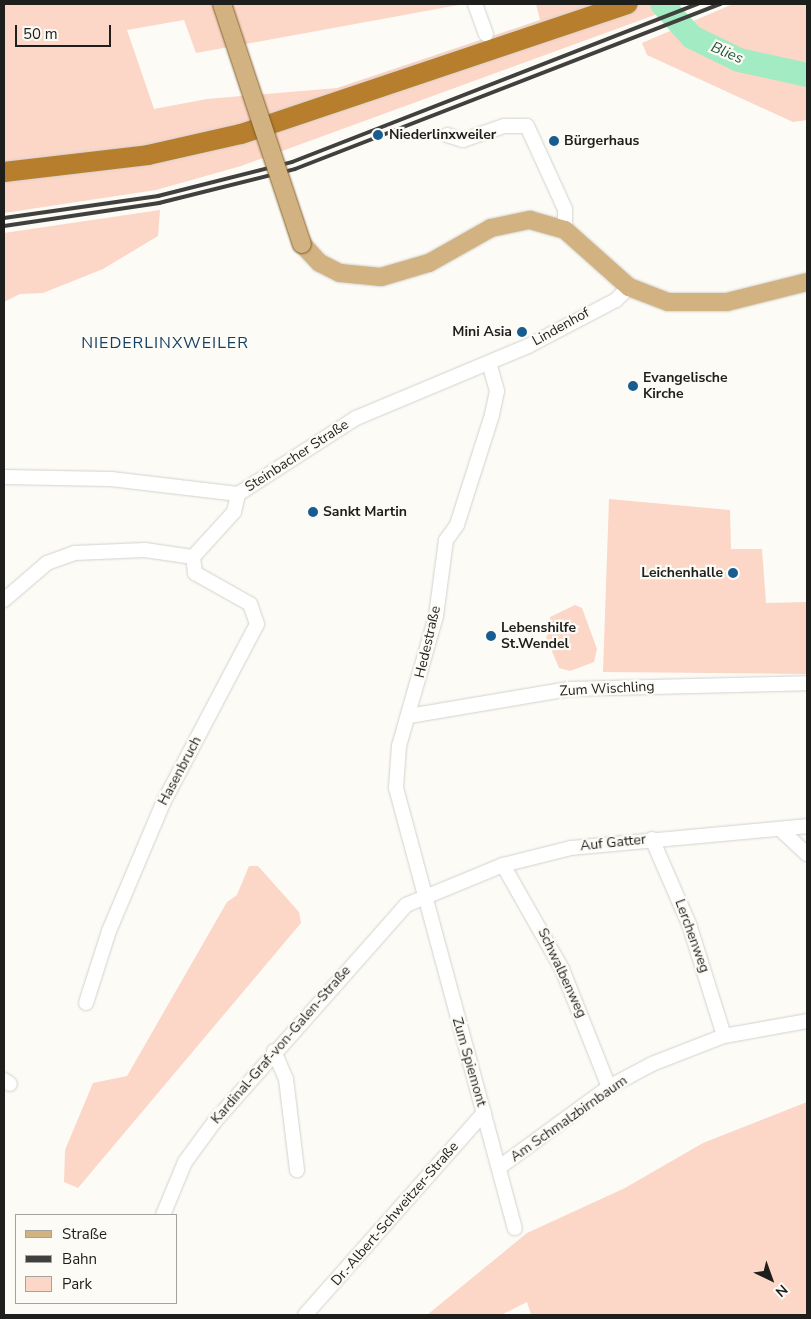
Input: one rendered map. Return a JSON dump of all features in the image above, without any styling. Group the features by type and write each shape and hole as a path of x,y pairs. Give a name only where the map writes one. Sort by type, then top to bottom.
{"highway":[{"path":"4,172 120,159 241,134 628,4"}],"main road":[{"path":"222,4 302,244 329,268 357,277 410,270 510,221 530,220 565,230 629,287 668,302 707,304 807,282"}],"street":[{"path":"475,4 486,34"},
{"path":"447,135 463,140 504,126 527,126 565,209 565,230"},
{"name":"Lindenhof","path":"489,363 616,300 629,287"},
{"name":"Steinbacher Straße","path":"4,477 110,479 238,494 356,418 489,363"},
{"name":"Hedestraße","path":"425,896 396,788 400,746 436,616 446,540 457,525 492,415 497,390 489,363"},
{"path":"4,600 47,563 74,553 145,550 193,557 234,512 238,494"},
{"name":"Hasenbruch","path":"86,1003 109,931 163,803 257,624 250,604 194,574 193,557"},
{"name":"Zum Wischling","path":"409,716 569,689 807,684"},
{"name":"Auf Gatter","path":"425,896 503,865 571,848 807,826"},
{"path":"780,829 807,854"},
{"name":"Lerchenweg","path":"652,839 689,924 724,1036"},
{"name":"Schwalbenweg","path":"503,865 562,969 609,1088"},
{"name":"Kardinal-Graf-von-Galen-Straße","path":"163,1214 185,1162 274,1051 387,922 425,896"},
{"name":"Zum Spiemont","path":"425,896 500,1166 515,1228"},
{"name":"Am Schmalzbirnbaum","path":"500,1166 609,1088 684,1049 724,1036 807,1021"},
{"path":"274,1051 286,1079 297,1170"},
{"name":"Dr.-Albert-Schweitzer-Straße","path":"306,1315 484,1114"}],"green space":[{"path":"4,4 464,4 196,53 184,20 127,30 154,109 207,99 337,88 540,20 536,4 685,4 241,166 156,190 4,213"},
{"path":"733,4 807,4 807,120 793,122 647,55 642,43"},
{"path":"160,210 158,236 103,269 43,293 20,294 4,302 4,233"},
{"path":"609,499 730,510 731,549 762,549 766,603 807,602 807,674 603,672"},
{"path":"575,605 582,608 597,649 594,662 570,671 559,668 546,637 552,628 550,617"},
{"path":"249,866 258,866 299,912 301,923 78,1188 64,1182 65,1150 93,1083 127,1076 227,902 237,895"},
{"path":"807,1102 807,1315 531,1315 527,1302 501,1315 427,1315 527,1233 625,1188 703,1143"}],"waterway":[{"name":"Blies","path":"662,4 692,37 739,60 807,75"}],"railway":[{"path":"4,218 158,196 292,162 698,4"},
{"path":"4,226 159,203 295,169 721,4"}],"place":[{"name":"Niederlinxweiler","path":"378,135"},
{"name":"Bürgerhaus","path":"554,141"},
{"name":"Mini Asia","path":"522,332"},
{"name":"Evangelische Kirche","path":"633,386"},
{"name":"Sankt Martin","path":"313,512"},
{"name":"Leichenhalle","path":"733,573"},
{"name":"Lebenshilfe St.Wendel","path":"491,636"}],"district":[{"name":"NIEDERLINXWEILER","path":"165,343"}]}
